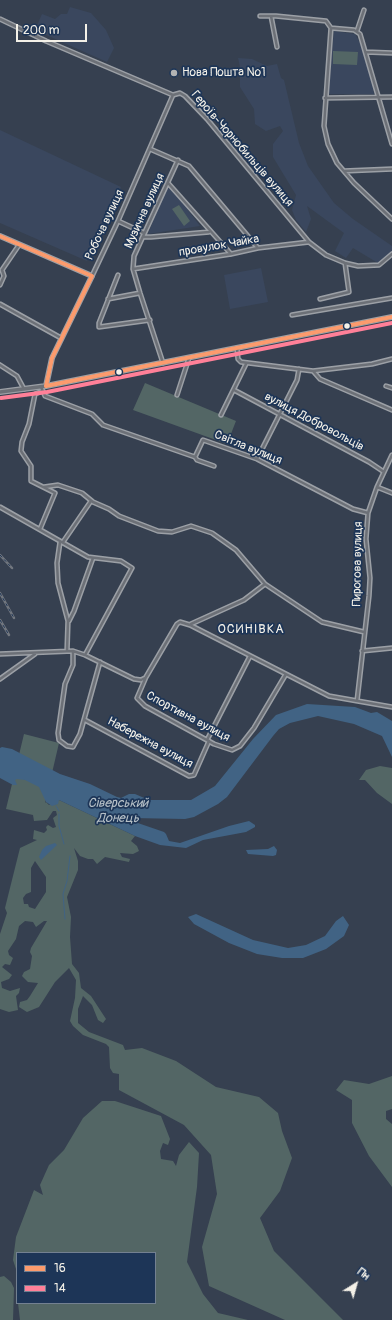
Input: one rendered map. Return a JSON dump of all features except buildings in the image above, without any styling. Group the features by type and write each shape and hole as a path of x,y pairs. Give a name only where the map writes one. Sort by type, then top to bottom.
{"street":[{"path":"364,10 357,31 366,52 380,97 392,144"},
{"path":"260,16 326,21 331,28 324,126 326,136 332,154 344,171 354,183 392,219"},
{"path":"271,16 277,47"},
{"name":"Героїв-Чорнобильців вулиця","path":"0,19 46,41 173,95 180,93 185,96 207,119 309,242 326,255 344,264 358,266 378,265 392,254"},
{"path":"331,28 357,31"},
{"path":"366,52 392,53"},
{"name":"Робоча вулиця","path":"43,386 52,358 118,221 173,95"},
{"path":"326,98 392,97"},
{"path":"150,149 189,166 258,248"},
{"name":"Музична вулиця","path":"163,363 133,269 134,256 178,160"},
{"path":"344,171 392,170"},
{"path":"168,183 209,232 231,254"},
{"path":"118,221 151,238 209,232"},
{"path":"0,236 92,276"},
{"name":"провулок Чайка","path":"133,269 231,254 258,248 309,242"},
{"path":"0,284 4,276 1,270 19,245"},
{"path":"320,299 349,292 344,264"},
{"path":"118,275 99,323 99,327 150,320"},
{"path":"108,299 140,293"},
{"path":"292,315 392,298"},
{"path":"0,304 61,338"},
{"path":"0,392 43,386 392,317"},
{"path":"237,348 238,359 246,364 313,371 372,364 392,359"},
{"path":"177,395 189,358"},
{"path":"0,364 18,376 24,389"},
{"path":"222,415 246,364"},
{"path":"256,459 297,380 299,369"},
{"path":"313,371 320,379 392,410"},
{"path":"43,386 45,396 92,414 103,425 195,457 197,460 214,466"},
{"path":"386,386 392,388"},
{"name":"вулиця Добровольців","path":"234,390 369,462 384,472"},
{"path":"40,529 55,493 31,481 31,466 21,451 22,442 34,406 35,394 43,391"},
{"name":"Світла вулиця","path":"195,457 203,440 256,459 353,509 368,513"},
{"name":"Пирогова вулиця","path":"357,701 370,578 366,540 368,513 377,487 392,455"},
{"path":"44,487 58,486 82,493 91,501 119,516 158,531 172,532 191,526 212,533 236,550 265,584 322,622 364,632"},
{"path":"377,487 392,493"},
{"path":"67,651 68,621 58,583 56,563 61,542 91,501"},
{"path":"0,507 61,542 93,558 99,557 122,561 133,569 85,655"},
{"path":"68,621 74,611 93,558"},
{"path":"190,624 244,600 265,584"},
{"name":"Спортивна вулиця","path":"190,624 180,622 176,624 140,688 137,698 141,704 208,741 232,750 240,746 254,728 286,674"},
{"path":"190,624 329,696 392,707"},
{"path":"362,651 392,648"},
{"path":"0,654 67,651 85,655 138,680 146,677"},
{"path":"73,652 73,665 65,684 58,733 59,740 67,746 72,747 85,720 91,691 100,662"},
{"path":"0,679 37,653"},
{"name":"Набережна вулиця","path":"85,720 189,776 194,775 208,741 250,656"},
{"path":"138,680 140,688"}],"shaded area":[{"path":"70,7 91,13 106,30 114,48 107,62 35,30 42,14 55,19 61,14 67,14"},
{"path":"334,31 355,34 365,52 374,94 328,94"},
{"path":"333,51 358,52 357,65 333,64"},
{"path":"238,58 252,59 267,66 277,64 281,78 284,80 299,143 308,166 334,203 353,219 392,246 392,253 378,263 353,248 346,258 335,251 344,233 307,206 311,219 306,232 296,220 292,210 296,195 273,157 273,144 283,131 280,126 266,131 255,124 254,109 240,87 240,67"},
{"path":"0,130 121,187 87,261 0,223"},
{"path":"167,186 172,189 200,226 148,234"},
{"path":"179,205 190,221 184,226 172,209"},
{"path":"261,268 268,302 230,309 224,275"},
{"path":"145,383 236,421 227,444 133,410"},
{"path":"24,734 59,743 45,803 46,802 49,805 59,800 135,836 131,841 137,846 139,851 133,854 120,853 122,857 130,859 129,862 105,857 97,864 93,859 80,856 74,848 78,861 78,870 67,897 71,917 70,937 72,964 79,973 81,988 91,996 106,1019 103,1023 98,1020 92,1005 83,996 78,1009 78,1023 89,1032 123,1045 125,1050 142,1048 176,1061 216,1087 259,1097 278,1113 282,1131 292,1158 280,1191 260,1218 274,1251 343,1320 285,1320 209,1286 202,1247 217,1194 211,1155 184,1125 119,1090 119,1074 113,1073 110,1068 109,1047 106,1044 83,1035 73,1026 70,1021 75,998 76,980 69,968 55,982 39,1007 27,1012 19,1007 20,1002 27,1000 38,983 28,982 22,976 24,972 30,969 32,956 30,952 31,948 47,921 44,921 36,927 33,922 25,921 19,926 16,939 8,951 9,955 13,958 10,965 5,964 2,967 12,975 9,979 1,982 2,988 10,991 20,988 19,993 16,996 18,1010 9,1012 0,1009 0,934 7,913 5,908 20,848 37,840 33,839 34,830 44,833 47,830 46,827 48,825 53,828 56,827 53,818 57,815 56,811 53,811 47,820 34,821 33,815 6,809","holes":["35,861 46,877 46,892 35,909 29,907 28,904 24,904 23,898 26,894 31,892 31,868"]},
{"path":"380,766 392,768 392,804 377,793 365,780 359,780 366,770"},
{"path":"392,1076 392,1109 386,1111 386,1119 392,1124 392,1187 369,1156 352,1123 352,1100 336,1090 344,1080 369,1084"},
{"path":"102,1101 115,1101 161,1116 170,1139 168,1145 163,1143 160,1151 161,1159 173,1161 176,1166 179,1155 189,1142 199,1153 197,1187 187,1262 203,1294 218,1313 248,1320 20,1320 18,1304 156,1304 156,1252 16,1252 16,1269 13,1260 16,1237 34,1190 43,1195 40,1185 49,1165 64,1150 83,1118"},
{"path":"4,1276 11,1282 14,1288 13,1320 0,1320 0,1277"}],"water":[{"name":"Сіверський Донець","path":"307,704 355,707 371,713 377,712 392,721 392,757 382,736 354,724 318,716 290,723 279,729 227,797 218,804 194,817 185,819 132,818 132,821 164,832 169,841 180,843 229,826 249,821 255,825 255,827 246,832 203,840 186,848 160,845 135,836 59,800 58,804 52,806 46,802 39,787 25,780 17,779 15,780 17,785 13,785 0,778 0,748 2,747 12,749 60,774 90,784 117,797 121,798 129,794 135,794 149,800 191,800 215,786 253,739 276,715"},
{"path":"55,843 57,845 41,860 39,857 42,850 46,846"},
{"path":"274,846 277,850 276,855 273,856 248,854 246,850 268,849"},
{"path":"196,914 253,940 288,948 306,945 325,936 336,921 343,916 349,925 344,936 326,949 303,958 282,958 257,954 229,943 194,924 188,917"}],"waterway":[{"path":"56,806 59,811"},
{"path":"59,814 59,826 64,844"},
{"path":"65,919 63,894 67,881 70,856"}],"railway":[{"path":"0,555 12,568"},
{"path":"0,593 14,618"},
{"path":"0,620 9,635"}],"transit line":[{"name":"16","path":"0,236 92,276 52,358 46,386 392,317"},
{"name":"14","path":"1,398 47,392 392,323"}],"place":[{"name":"Нова Пошта №1","path":"174,73"}],"district":[{"name":"ОСИНІВКА","path":"251,630"}]}
